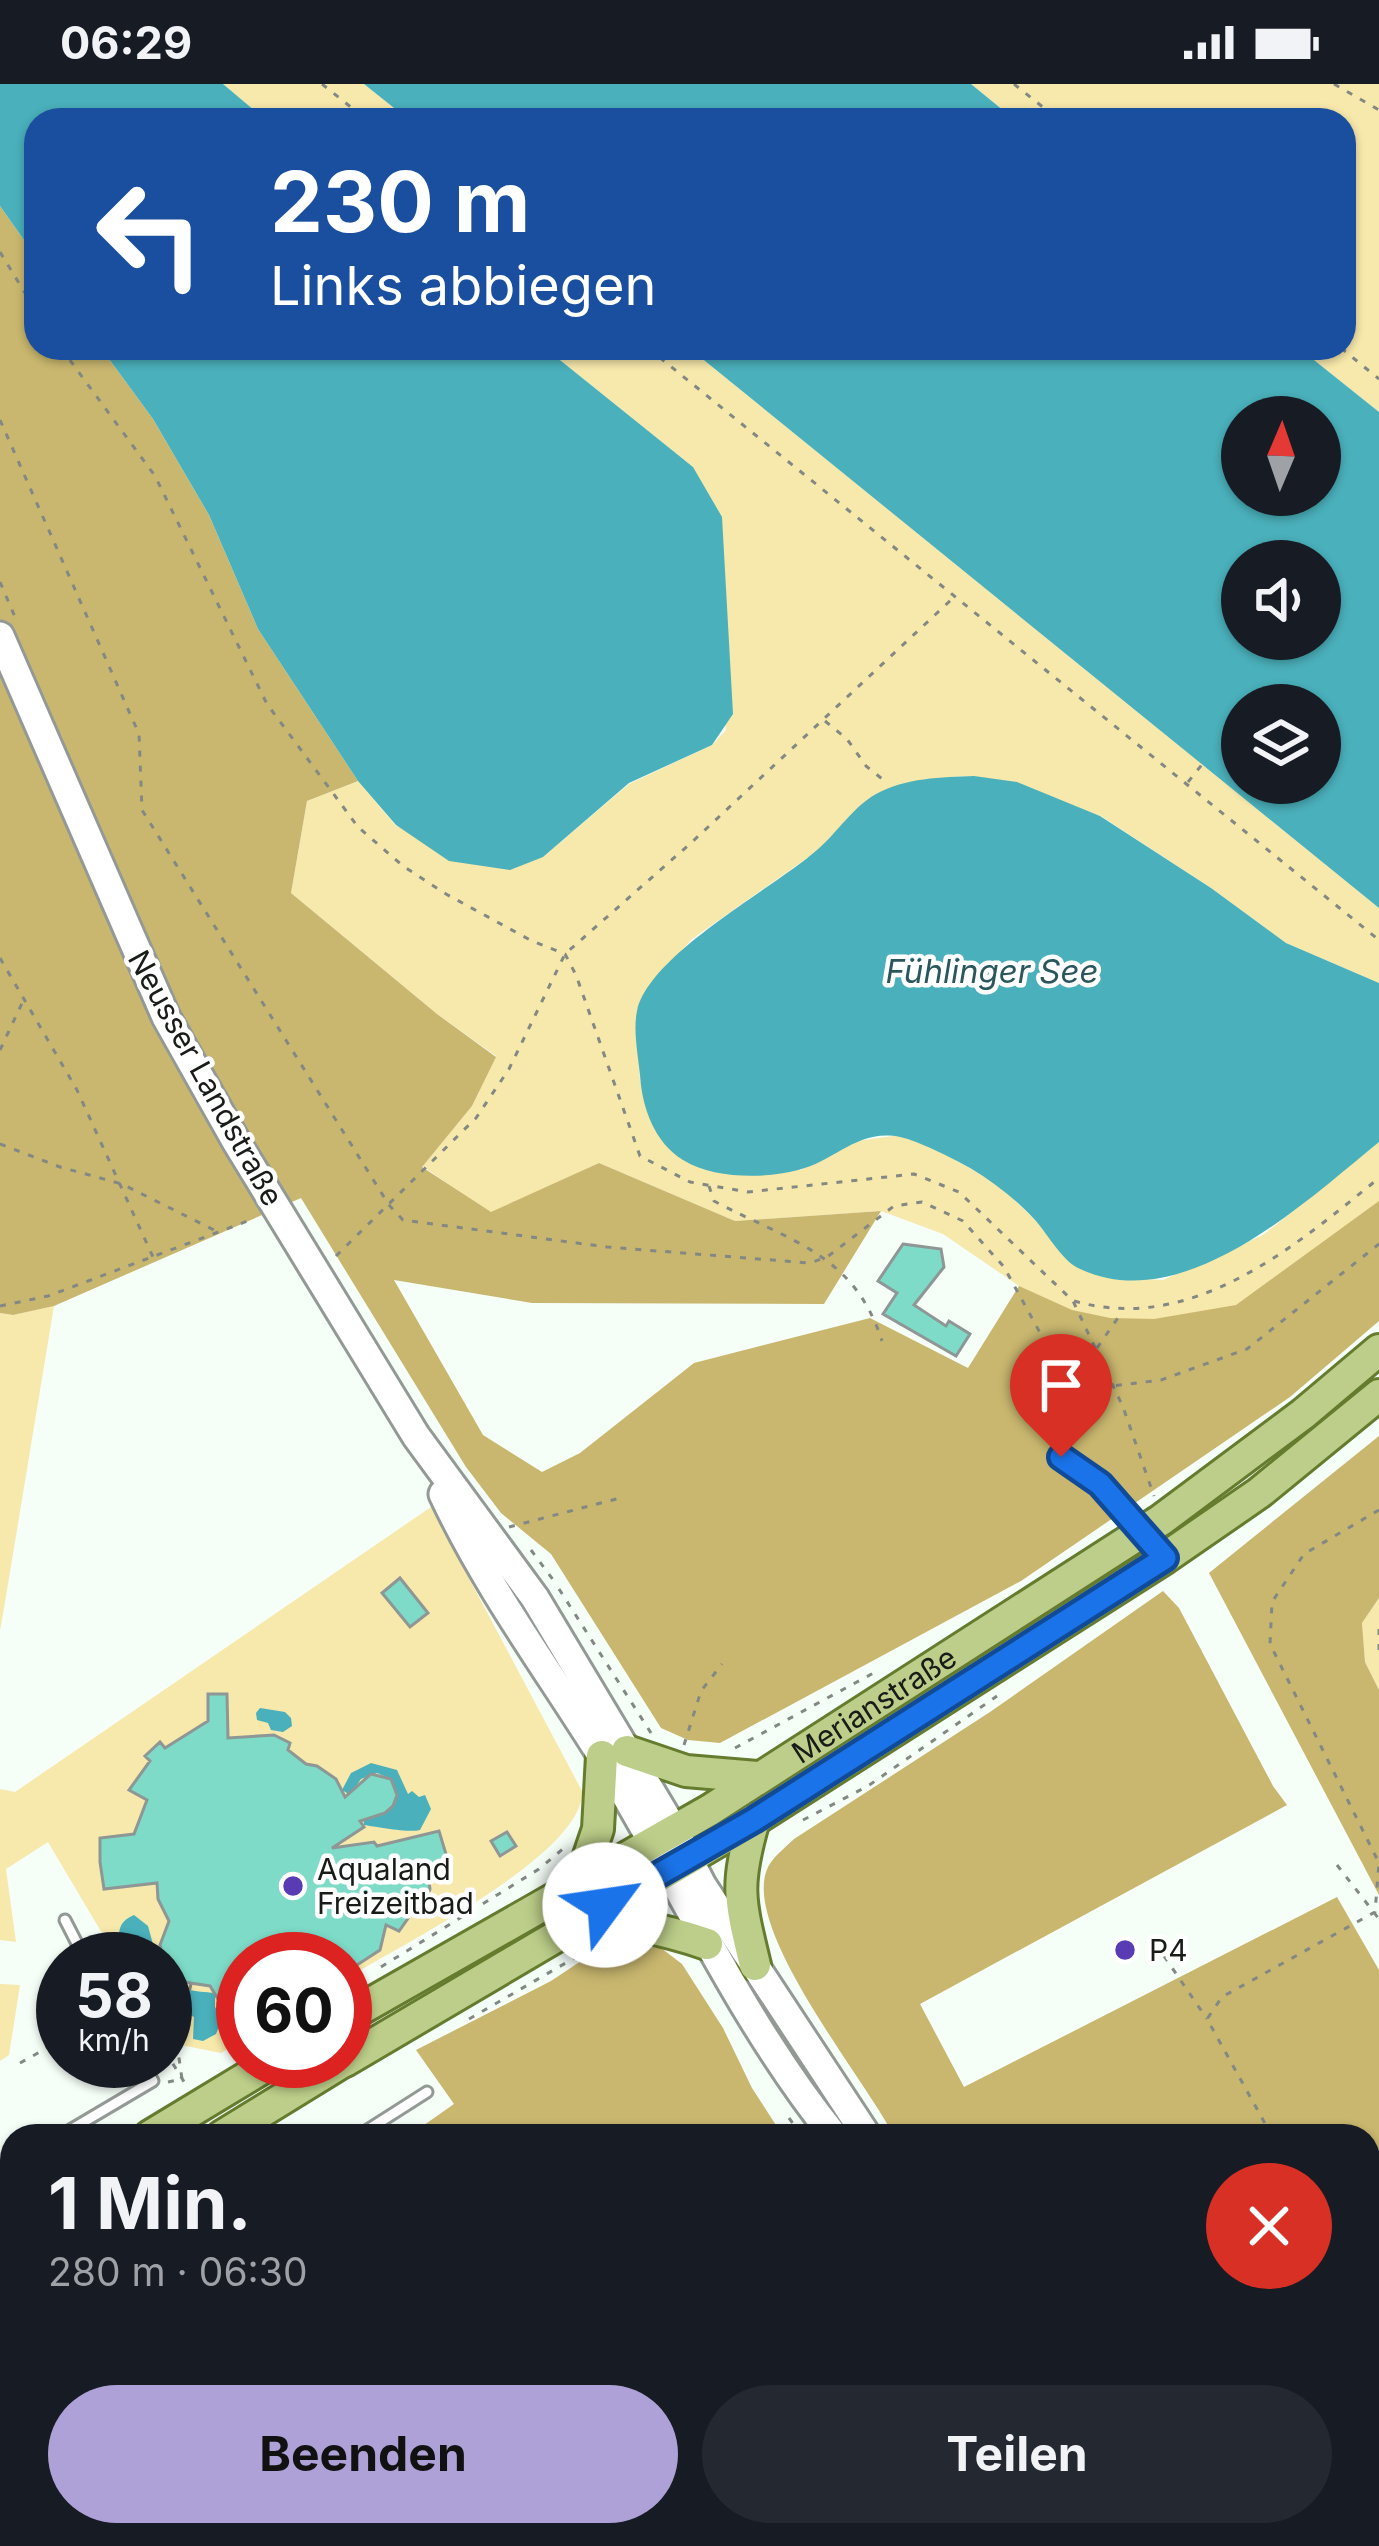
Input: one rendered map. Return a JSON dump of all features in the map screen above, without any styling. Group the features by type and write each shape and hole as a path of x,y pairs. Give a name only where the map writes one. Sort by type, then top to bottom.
{"main road":[{"name":"Neusser Landstraße","path":"8,628 166,1017 416,1436 535,1598 615,1754 671,1849 707,1944 826,2124"},
{"name":"Merianstraße","path":"372,2045 580,1921 757,1777 1143,1531 1303,1414 1379,1350"},
{"name":"Merianstraße","path":"372,2003 579,1885 754,1820 1165,1558 1259,1492 1379,1395"},
{"path":"579,1885 615,1754 686,1771 757,1777"},
{"path":"754,1820 740,1869 740,1902 754,1965"},
{"name":"Neusser Landstraße","path":"671,1849 702,1885 859,2124"},
{"path":"580,1921 660,1928 707,1944"},
{"path":"170,2124 229,2088"},
{"name":"Merianstraße","path":"242,2124 301,2088"}],"lane":[{"path":"1061,1457 1100,1484 1165,1558"},
{"path":"65,1920 71,1932"},
{"path":"81,2124 141,2088"},
{"path":"377,2124 427,2092"}],"path":[{"path":"322,84 353,108"},
{"path":"1014,84 1044,108"},
{"path":"1334,84 1379,110"},
{"path":"0,252 24,291"},
{"path":"70,360 155,476 268,704 358,827 403,866 446,894 565,954 640,1156 690,1182 748,1192 914,1174 959,1192 1073,1300 1156,1501"},
{"path":"663,360 1379,940"},
{"path":"1356,360 1379,379"},
{"path":"0,420 139,734 142,810 389,1205 403,1220 607,1247 810,1263 826,1257 894,1206 922,1202 963,1221 977,1236 1004,1268 1050,1351 1087,1380 1112,1386 1162,1380 1247,1349 1379,1244"},
{"path":"0,582 8,628"},
{"path":"316,1272 476,1118 509,1069 565,954 954,597"},
{"path":"824,719 886,782"},
{"path":"1186,784 1204,762"},
{"path":"0,958 77,1090 153,1257"},
{"path":"0,1050 24,999"},
{"path":"0,1144 122,1184 219,1233"},
{"path":"1073,1300 1123,1310 1157,1309 1237,1280 1286,1253 1379,1178"},
{"path":"709,1185 714,1201 826,1257 871,1307 882,1341"},
{"path":"0,1306 48,1296 278,1209"},
{"path":"1096,1350 1123,1310"},
{"path":"504,1521 509,1527 624,1497"},
{"path":"1376,1912 1379,1863 1270,1644 1272,1602 1304,1554 1379,1510"},
{"path":"524,1543 540,1560 650,1732 665,1742"},
{"path":"1379,1629 1379,1659"},
{"path":"684,1746 701,1691 722,1664"},
{"path":"376,1971 539,1870 580,1826 598,1829"},
{"path":"1337,1865 1379,1919"},
{"path":"1208,2019 1222,1997 1376,1912"},
{"path":"457,2023 483,2014 606,1942"},
{"path":"1165,1956 1208,2019 1265,2124"},
{"path":"20,2063 36,2054"}],"shaded area":[{"path":"223,84 364,84 394,108 252,108"},
{"path":"971,84 1379,84 1379,412 1314,360 1356,360 1356,108 1000,108"},
{"path":"0,206 24,240 24,360 110,360 153,419 209,515 258,629 358,781 307,801 291,893 496,1057 472,1106 422,1167 491,1212 599,1163 735,1221 881,1211 824,1304 532,1303 394,1280 483,1435 542,1472 580,1453 694,1363 870,1318 968,1368 1019,1286 1072,1310 1110,1318 1154,1319 1236,1305 1379,1201 1379,1321 1290,1397 1021,1581 720,1743 688,1740 661,1728 551,1554 501,1513 466,1467 301,1198 54,1306 13,1315 0,1313"},
{"path":"560,360 704,360 1221,780 1221,804 1251,804 1379,908 1379,983 1286,943 1101,816 974,776 902,784 874,795 817,851 692,939 649,988 637,1010 640,1082 801,1170 850,1142 900,1135 999,1185 1035,1220 1118,1278 1163,1280 1263,1235 1379,1142 1379,1227 1263,1324 1042,1346 1019,1286 943,1234 881,1211 735,1221 599,1163 491,1213 422,1166 472,1106 496,1056 437,1014 291,893 307,801 358,781 396,826 543,857 629,784 712,745 726,730 693,467"},
{"path":"54,1306 0,1630 0,1313 13,1315"},
{"path":"1379,1436 1379,1598 1362,1623 1365,1662 1379,1690 1379,1895 1209,1573"},
{"path":"431,1507 582,1791 575,1816 522,1870 372,1963 372,1932 216,1932 216,2052 192,2047 192,1932 101,1932 48,1842 6,1869 16,1942 0,1940 0,1789 15,1792"},
{"path":"1163,1591 1179,1608 1287,1805 920,2004 964,2087 1337,1897 1379,1970 1379,2124 887,2124 787,1963 771,1926 764,1893 768,1867 794,1839 990,1712"},
{"path":"1379,1598 1379,1690 1365,1662 1362,1623"},
{"path":"634,1946 661,1948 682,1964 775,2124 426,2124 454,2104 416,2050 581,1961"},
{"path":"0,1984 20,1985 9,2055 0,2061"}],"water":[{"path":"0,84 223,84 252,108 24,108 24,240 0,206"},
{"path":"364,84 971,84 1000,108 394,108"},
{"path":"110,360 560,360 693,467 722,517 733,714 712,745 629,783 543,857 510,870 449,861 396,825 358,781 258,629 209,515 153,419"},
{"path":"704,360 1314,360 1379,412 1379,908 1251,804 1341,804 1341,684 1221,684 1221,780"},
{"name":"Fühlinger See","path":"974,776 1017,782 1100,816 1286,943 1379,983 1379,1142 1240,1247 1158,1278 1118,1280 1072,1264 1023,1208 981,1175 897,1136 866,1139 813,1165 770,1175 709,1171 683,1160 664,1144 651,1123 641,1087 636,1018 646,989 664,967 715,923 817,850 876,794 911,782"},
{"path":"260,1708 285,1712 292,1726 283,1732 271,1730 268,1723 257,1720"},
{"path":"371,1763 397,1770 408,1794 425,1795 431,1809 420,1830 364,1825 363,1815 385,1813 397,1795 391,1779 377,1773 361,1779 350,1795 342,1790 351,1773"},
{"path":"134,1915 150,1932 119,1932"},
{"path":"192,1990 215,1993 216,2034 203,2041 193,2039"}],"building":[{"path":"903,1244 941,1249 944,1267 914,1305 946,1326 949,1321 970,1334 956,1356 883,1314 897,1293 878,1281"},
{"path":"400,1578 428,1613 410,1627 382,1593"},
{"name":"Aqualand Freizeitbad","path":"208,1694 227,1694 228,1738 274,1735 290,1743 288,1750 336,1779 345,1797 371,1774 391,1779 397,1795 393,1806 360,1821 364,1827 332,1848 374,1842 377,1846 439,1831 446,1854 443,1874 428,1873 430,1889 424,1906 410,1902 409,1917 399,1931 386,1925 380,1950 372,1955 372,1932 216,1932 216,1996 210,1986 192,1983 192,1932 165,1932 169,1921 158,1899 157,1883 104,1889 100,1838 134,1834 147,1800 129,1790 150,1761 145,1756 160,1742 165,1748 208,1721"},
{"path":"507,1832 516,1846 500,1856 491,1841"}],"place":[{"name":"Aqualand Freizeitbad","path":"293,1886"},
{"name":"P4","path":"1125,1950"}],"route":[{"path":"605,1905 754,1820 1165,1558 1100,1484 1061,1457"}]}
